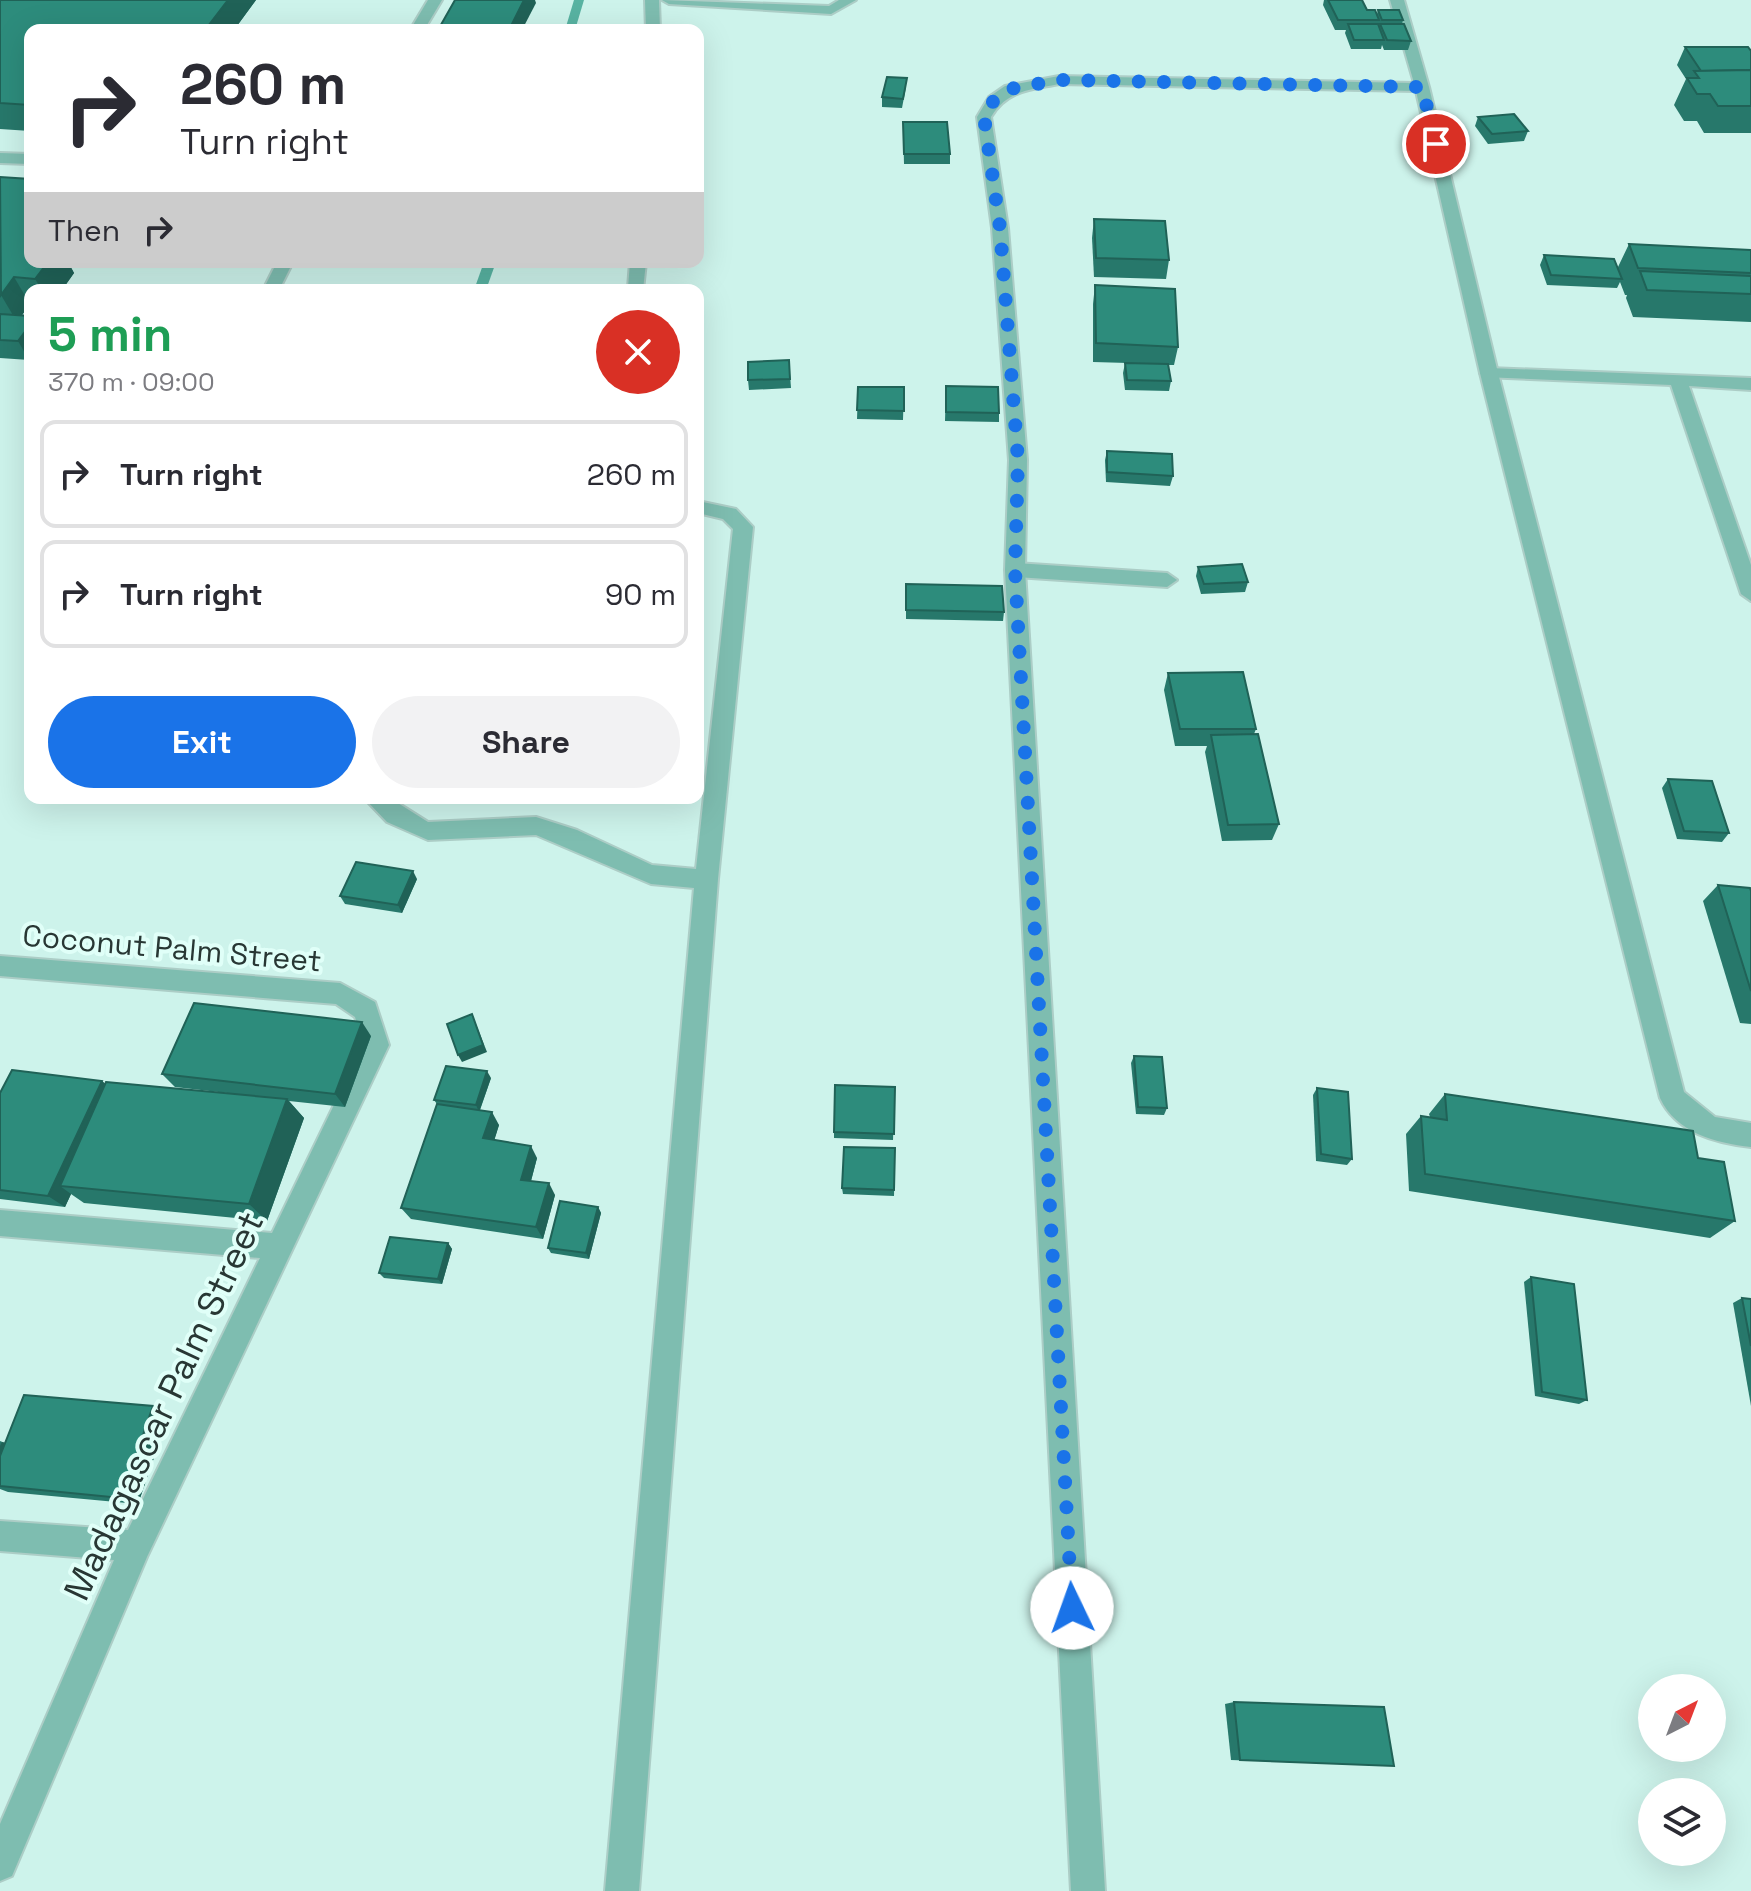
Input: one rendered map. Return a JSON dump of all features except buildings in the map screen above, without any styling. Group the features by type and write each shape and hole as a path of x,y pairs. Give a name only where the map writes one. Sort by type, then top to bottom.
{"street":[{"path":"421,24 435,0"},
{"path":"652,0 653,24"},
{"path":"669,0 831,10 849,0"},
{"path":"1397,0 1422,87 1489,373 1673,1098 1691,1121 1725,1132 1751,1135"},
{"path":"1088,1891 1015,570 1018,460 1000,228 984,117 994,100 1031,83 1059,80 1422,87"},
{"path":"0,158 24,159"},
{"path":"1489,373 1751,384"},
{"path":"1678,380 1751,594"},
{"path":"622,1891 706,879 743,527 729,514 704,508"},
{"path":"1015,570 1167,580"},
{"path":"382,804 406,824 441,836 519,823 563,834 651,874 706,879"},
{"name":"Coconut Palm Street","path":"0,966 340,994"},
{"name":"Madagascar Palm Street","path":"0,1864 136,1546 282,1247 376,1045 366,1010 340,994"},
{"path":"0,1223 282,1247"},
{"path":"0,1536 136,1546"}],"waterway":[{"path":"572,24 579,0"},
{"path":"482,284 488,268"}],"route":[{"path":"1072,1608 1015,570 1018,460 1000,228 984,117 994,100 1010,89 1059,80 1422,87 1436,144"}]}
